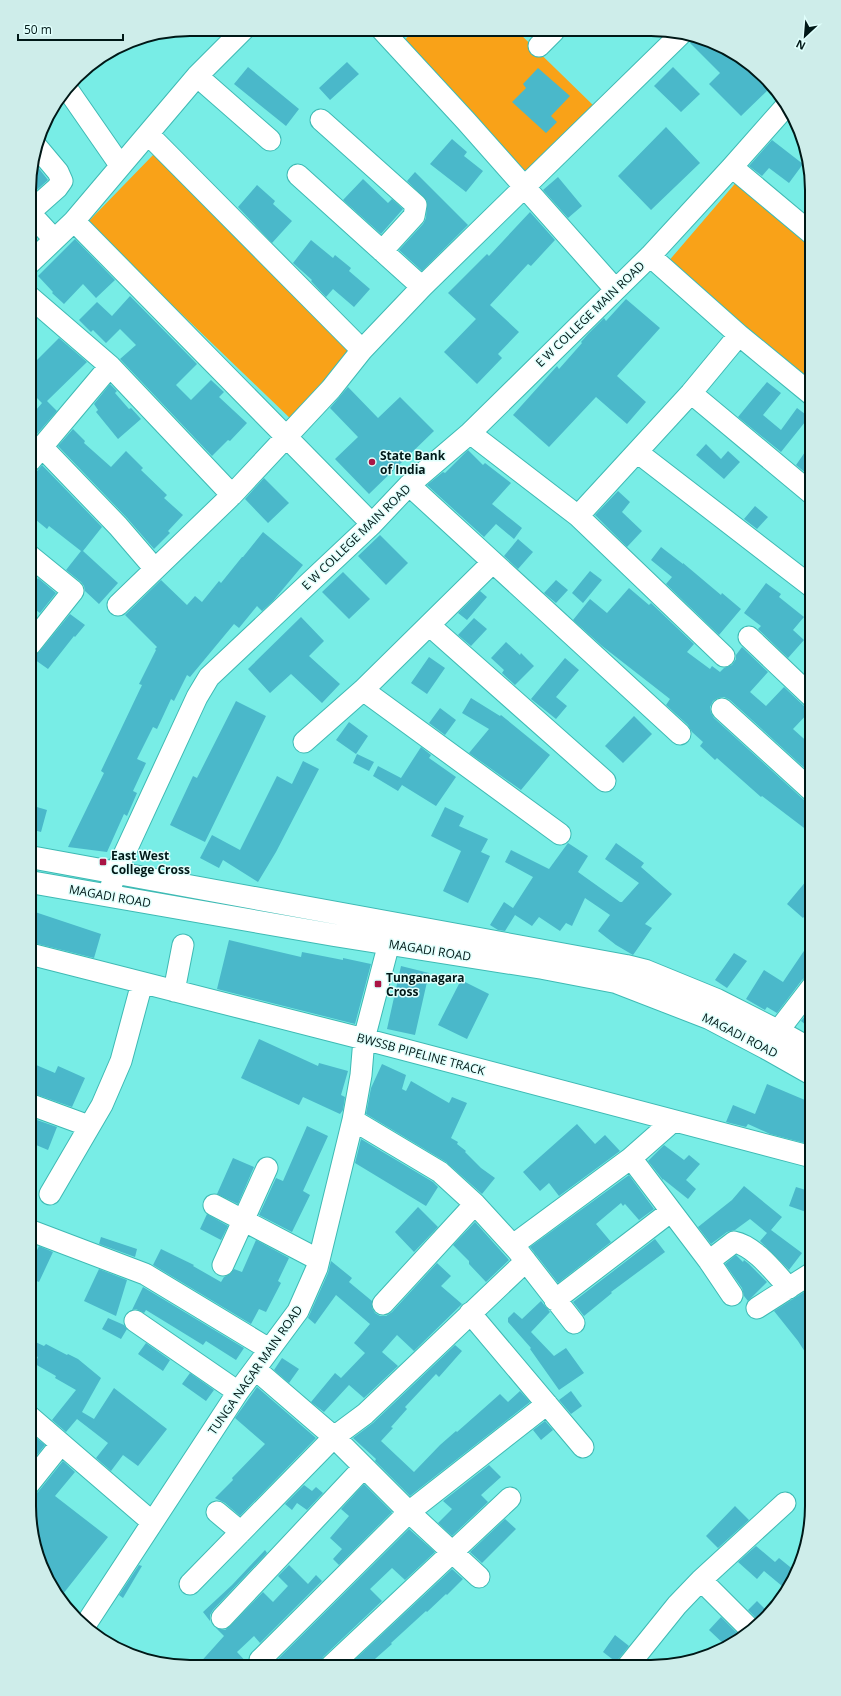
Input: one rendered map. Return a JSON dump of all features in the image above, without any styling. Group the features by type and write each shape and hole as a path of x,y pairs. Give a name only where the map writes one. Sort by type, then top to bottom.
{"main road":[{"name":"MAGADI ROAD","path":"36,858 116,872 392,934 616,982 709,1018 805,1070"},
{"name":"MAGADI ROAD","path":"36,883 334,935 392,934 626,966 646,971 718,1000 805,1046"}],"street":[{"path":"36,253 74,221 197,76 237,36"},
{"path":"387,36 615,289"},
{"path":"539,46 549,36"},
{"path":"118,605 232,495 331,388 362,350 422,287 677,38"},
{"path":"197,76 270,140"},
{"path":"70,93 120,165"},
{"name":"E W COLLEGE MAIN ROAD","path":"108,895 116,872 197,697 209,678 372,524 410,485 470,433 650,256 732,168 782,110"},
{"path":"321,120 416,205 414,216 382,251"},
{"path":"148,134 362,350"},
{"path":"36,207 57,188 62,181 58,172 41,151"},
{"path":"732,168 805,228"},
{"path":"298,175 422,287"},
{"path":"36,219 54,239"},
{"path":"74,221 372,524"},
{"path":"650,256 739,335 805,389"},
{"path":"36,302 110,366 232,495"},
{"path":"578,516 691,393 739,335"},
{"path":"110,366 36,454 118,526 155,568"},
{"path":"691,393 805,488"},
{"path":"470,433 578,516 724,656"},
{"path":"637,452 805,583"},
{"path":"410,485 680,734"},
{"path":"36,561 73,591 36,637"},
{"path":"304,742 363,690 493,562"},
{"path":"429,625 605,781"},
{"path":"749,637 805,690"},
{"path":"363,690 560,834"},
{"path":"722,709 805,785"},
{"name":"TUNGA NAGAR MAIN ROAD","path":"88,1622 238,1392 298,1311 319,1260 353,1120 361,1075 364,1039 392,934"},
{"path":"174,991 183,945"},
{"name":"BWSSB PIPELINE TRACK","path":"36,956 364,1039 805,1155"},
{"path":"50,1194 102,1105 121,1061 142,983"},
{"path":"778,1031 805,996"},
{"path":"36,1107 89,1126"},
{"path":"353,1120 440,1172 475,1204 513,1245 574,1323"},
{"path":"513,1245 631,1158 673,1121"},
{"path":"631,1158 670,1212 709,1261 732,1295"},
{"path":"223,1265 266,1168"},
{"path":"383,1304 475,1204"},
{"path":"214,1205 319,1260"},
{"path":"555,1300 670,1212"},
{"path":"36,1233 145,1274 269,1349"},
{"path":"709,1261 734,1242 739,1243 751,1250 789,1288"},
{"path":"190,1584 334,1437 365,1414 526,1261"},
{"path":"757,1308 805,1278"},
{"path":"470,1313 583,1447"},
{"path":"135,1321 238,1392"},
{"path":"255,1369 334,1437 409,1512 454,1552 479,1577"},
{"path":"260,1660 409,1512 547,1404"},
{"path":"36,1422 152,1522"},
{"path":"36,1475 61,1444"},
{"path":"222,1618 364,1467"},
{"path":"337,1660 510,1498"},
{"path":"633,1660 677,1605 701,1580 785,1503"},
{"path":"217,1512 241,1532"},
{"path":"701,1580 747,1626"}],"shaded area":[{"path":"408,36 522,36 596,108 525,180 401,44"},
{"path":"154,154 361,352 294,422 87,223"},
{"path":"739,179 805,235 805,393 661,270"}],"building":[{"path":"692,41 701,44 737,62 753,74 768,90 741,116 709,84 720,73 690,43"},
{"path":"347,62 359,74 330,100 319,88"},
{"path":"248,67 299,109 286,126 234,84"},
{"path":"673,67 700,94 681,112 654,86"},
{"path":"538,68 570,96 551,116 557,122 546,133 512,102 526,88 523,84"},
{"path":"666,127 700,163 651,210 618,176"},
{"path":"452,139 467,152 464,156 483,171 466,192 430,164"},
{"path":"772,140 803,164 789,183 769,168 762,176 749,166"},
{"path":"38,167 48,180 36,191"},
{"path":"415,172 468,225 422,271 399,250 423,224 426,218 427,201 407,181"},
{"path":"558,177 582,206 568,218 543,190"},
{"path":"363,179 388,203 392,199 403,209 381,234 343,200"},
{"path":"257,185 275,201 273,204 292,221 272,243 238,207"},
{"path":"530,212 555,240 531,266 528,264 490,305 519,332 498,354 502,358 477,384 444,352 476,319 448,293 487,254 489,256"},
{"path":"75,239 115,280 96,298 83,284 64,304 52,293 53,292 38,276"},
{"path":"311,240 333,258 335,255 351,268 349,271 370,289 354,307 333,289 326,297 311,281 312,280 293,263"},
{"path":"130,296 197,364 176,385 191,400 211,380 224,392 219,397 247,423 230,441 228,440 212,456 120,359 136,345 120,329 106,343 93,330 91,332 79,320 97,302 112,316"},
{"path":"626,299 660,328 617,376 646,402 627,424 596,397 549,447 513,415 557,366 559,369 588,334 604,318 606,321"},
{"path":"59,338 87,362 47,401 57,411 36,435 36,410 42,403 36,397 36,361"},
{"path":"767,382 781,393 763,415 781,430 797,408 805,414 805,422 781,452 738,417"},
{"path":"110,384 117,391 115,393 129,409 131,408 141,419 118,439 96,412 98,410 94,404"},
{"path":"348,387 378,418 400,397 434,431 369,494 335,459 358,437 330,408"},
{"path":"73,429 85,441 84,443 111,467 126,451 143,468 141,470 167,495 164,498 183,515 168,531 170,533 154,549 127,518 58,446"},
{"path":"706,444 721,459 728,451 740,462 724,479 696,455"},
{"path":"468,450 483,465 485,463 511,483 492,504 522,528 514,539 496,524 484,537 427,485 443,472 445,473"},
{"path":"805,452 805,472 796,465"},
{"path":"42,465 102,527 83,551 118,583 99,604 85,591 81,582 66,570 81,551 49,526 47,529 36,520 36,472"},
{"path":"264,478 289,503 268,523 245,499"},
{"path":"618,491 630,502 622,512 642,531 627,547 595,515"},
{"path":"755,506 768,517 757,529 744,519"},
{"path":"263,532 303,565 273,601 262,611 257,606 239,628 234,624 190,677 187,675 174,701 171,699 157,729 153,727 137,759 146,763 133,791 137,793 127,816 124,814 107,852 68,847 104,773 101,771 142,685 139,684 157,647 125,615 161,580 187,605 195,596 202,602 219,581 221,583"},
{"path":"380,535 408,563 386,585 358,556"},
{"path":"518,539 533,552 518,569 504,556"},
{"path":"661,547 741,609 719,635 666,584 672,577 651,560"},
{"path":"590,571 602,580 583,603 572,593"},
{"path":"343,572 370,599 349,619 322,592"},
{"path":"38,578 56,593 40,613 36,610 36,581"},
{"path":"556,580 568,590 556,603 544,593"},
{"path":"766,583 781,594 779,597 804,617 793,630 804,640 788,658 758,629 761,626 744,613"},
{"path":"629,588 649,605 651,603 694,644 687,652 710,669 712,666 720,672 724,668 732,665 736,659 736,655 742,647 768,672 750,692 766,706 784,687 805,706 805,716 793,729 805,740 805,769 730,700 724,697 718,698 713,701 710,707 714,718 805,800 805,829 762,796 761,797 717,758 715,760 700,746 703,742 692,732 688,725 666,705 670,699 602,646 573,620 590,599 607,613"},
{"path":"480,591 487,597 467,620 458,613"},
{"path":"70,614 85,625 75,637 74,636 48,669 36,661 36,654"},
{"path":"301,617 324,641 309,656 340,684 322,703 291,674 270,693 248,669"},
{"path":"474,618 487,629 471,646 458,635"},
{"path":"506,642 520,655 521,653 534,666 515,685 502,673 504,670 491,658"},
{"path":"429,657 445,668 427,694 411,683"},
{"path":"565,658 579,670 556,697 567,706 556,719 531,699"},
{"path":"471,698 500,716 501,715 550,755 521,790 469,753 489,729 462,713"},
{"path":"236,701 266,716 205,842 170,825 193,776 197,778"},
{"path":"440,708 456,720 445,735 429,723"},
{"path":"634,716 652,734 623,763 605,746"},
{"path":"349,722 368,736 356,754 336,740"},
{"path":"421,747 431,755 429,758 456,777 436,806 402,785 398,791 373,776 378,766 401,778"},
{"path":"357,754 374,762 369,771 353,763"},
{"path":"303,761 319,769 276,852 258,882 223,860 219,868 200,858 212,835 240,850 277,776 292,784"},
{"path":"36,807 47,810 41,832 36,831"},
{"path":"445,807 464,816 459,826 488,839 481,852 490,856 468,903 443,891 461,851 431,836"},
{"path":"568,843 588,856 578,872 620,902 622,902 639,883 605,859 616,843 644,863 641,867 672,894 645,924 652,928 633,955 616,945 598,931 610,915 585,898 572,926 566,923 560,931 539,917 532,926 515,915 505,931 498,930 490,925 504,902 513,908 533,877 505,862 511,850 549,869"},
{"path":"805,882 805,916 803,918 787,904"},
{"path":"36,912 101,934 94,958 36,944"},
{"path":"229,940 301,957 302,952 371,964 355,1024 217,989"},
{"path":"805,949 805,978 777,1013 767,1007 765,1010 746,999 764,970 783,982"},
{"path":"734,953 747,961 727,988 715,980"},
{"path":"401,966 429,973 415,1035 387,1029"},
{"path":"461,980 489,994 467,1039 438,1025"},
{"path":"805,1016 805,1024 801,1021"},
{"path":"259,1039 318,1066 319,1063 348,1071 341,1095 345,1097 343,1110 340,1114 303,1097 299,1105 241,1078"},
{"path":"382,1064 406,1075 402,1089 406,1091 411,1081 449,1103 452,1097 467,1103 451,1138 458,1142 457,1144 466,1151 465,1152 481,1168 495,1178 482,1194 446,1162 366,1114 371,1088"},
{"path":"36,1065 55,1073 58,1066 85,1078 72,1107 36,1094"},
{"path":"767,1084 805,1100 805,1143 770,1134 748,1124 746,1127 726,1122 733,1105 755,1114"},
{"path":"37,1120 57,1127 48,1150 36,1145"},
{"path":"577,1124 595,1144 605,1135 620,1151 559,1196 549,1183 540,1191 523,1172"},
{"path":"307,1126 328,1136 303,1191 310,1195 292,1232 259,1215 276,1178 283,1181"},
{"path":"361,1139 433,1182 438,1187 426,1206 355,1163"},
{"path":"664,1145 684,1160 689,1155 700,1164 686,1180 696,1189 688,1199 663,1180 648,1161"},
{"path":"233,1158 254,1167 238,1204 217,1194"},
{"path":"629,1175 654,1209 639,1220 625,1204 623,1206 621,1203 596,1224 611,1242 558,1283 530,1247"},
{"path":"744,1186 782,1217 771,1230 802,1253 789,1270 760,1241 767,1233 750,1219 735,1230 727,1232 711,1244 698,1227 732,1200"},
{"path":"796,1187 805,1190 805,1212 789,1206"},
{"path":"418,1207 438,1227 414,1252 395,1232"},
{"path":"207,1214 228,1226 221,1240 200,1229"},
{"path":"475,1222 509,1260 486,1282 469,1264 469,1261 453,1245"},
{"path":"101,1237 137,1249 135,1257 99,1244"},
{"path":"655,1239 665,1252 611,1292 612,1293 584,1316 573,1302"},
{"path":"256,1240 289,1258 278,1281 281,1283 266,1312 259,1309 251,1324 153,1265 161,1249 194,1265 193,1266 221,1282 224,1277 230,1274 234,1269 242,1272"},
{"path":"39,1246 53,1252 39,1282 36,1281 36,1252"},
{"path":"736,1255 743,1262 744,1260 749,1264 767,1282 748,1301 744,1296 742,1288 725,1264"},
{"path":"331,1261 352,1278 349,1282 372,1301 372,1308 375,1313 380,1316 386,1316 392,1312 437,1263 451,1276 441,1286 462,1304 414,1351 397,1335 382,1352 398,1366 364,1398 349,1385 324,1412 311,1402 335,1373 341,1378 365,1353 354,1343 370,1324 336,1295 315,1324 308,1318 328,1273"},
{"path":"99,1269 127,1280 116,1316 84,1301"},
{"path":"143,1287 244,1348 236,1360 206,1341 203,1345 146,1310 144,1313 136,1309 132,1310"},
{"path":"805,1291 805,1352 798,1341 774,1311"},
{"path":"541,1301 550,1312 531,1332 554,1356 566,1348 584,1373 559,1390 530,1349 531,1348 508,1322 508,1318 514,1312 522,1319"},
{"path":"108,1318 124,1325 127,1329 121,1339 102,1329"},
{"path":"36,1342 44,1346 46,1344 78,1359 101,1378 82,1412 94,1419 114,1388 167,1429 138,1466 123,1455 111,1471 96,1458 108,1443 77,1419 66,1432 52,1420 76,1390 36,1365 38,1357 36,1356"},
{"path":"146,1343 170,1360 163,1371 138,1354"},
{"path":"455,1345 462,1351 439,1377 436,1374 405,1407 407,1409 381,1441 414,1472 440,1445 500,1394 508,1402 520,1391 530,1402 410,1496 375,1461 376,1459 353,1438 373,1423"},
{"path":"282,1358 299,1369 289,1383 274,1370"},
{"path":"190,1373 214,1390 206,1401 182,1384"},
{"path":"257,1387 316,1438 240,1516 225,1503 215,1498 265,1444 235,1418"},
{"path":"571,1391 582,1406 571,1414 559,1400"},
{"path":"545,1421 553,1430 541,1440 533,1430"},
{"path":"36,1438 45,1445 36,1456"},
{"path":"63,1461 75,1472 55,1496 108,1537 63,1594 52,1574 41,1546 36,1516 36,1494"},
{"path":"489,1465 501,1477 481,1495 488,1502 452,1536 438,1523 452,1509 443,1501"},
{"path":"364,1484 392,1512 339,1565 333,1559 342,1549 330,1538 349,1516 341,1509"},
{"path":"304,1485 312,1491 316,1487 323,1493 307,1510 297,1503 292,1510 285,1504"},
{"path":"735,1506 749,1520 718,1548 706,1536"},
{"path":"505,1519 516,1529 482,1563 470,1552"},
{"path":"409,1529 435,1552 405,1580 392,1568 370,1589 382,1601 323,1657 322,1660 277,1660"},
{"path":"756,1546 775,1562 779,1558 792,1568 782,1586 764,1571 757,1579 738,1562"},
{"path":"265,1550 267,1553 213,1610 210,1615 210,1621 203,1612 232,1585"},
{"path":"139,1565 142,1566 123,1598 119,1595"},
{"path":"289,1565 308,1584 316,1575 322,1581 260,1643 254,1636 237,1652 244,1660 202,1660 224,1636 216,1628 225,1630 263,1592 273,1602 288,1586 278,1576"},
{"path":"452,1569 463,1579 374,1660 354,1660"},
{"path":"757,1601 766,1610 756,1618 748,1610"},
{"path":"721,1617 738,1634 722,1642 709,1630"},
{"path":"615,1635 629,1646 618,1660 613,1660 603,1652"}],"place":[{"name":"State Bank of India","path":"372,462"},
{"name":"East West College Cross","path":"103,862"},
{"name":"Tunganagara Cross","path":"378,984"}]}
